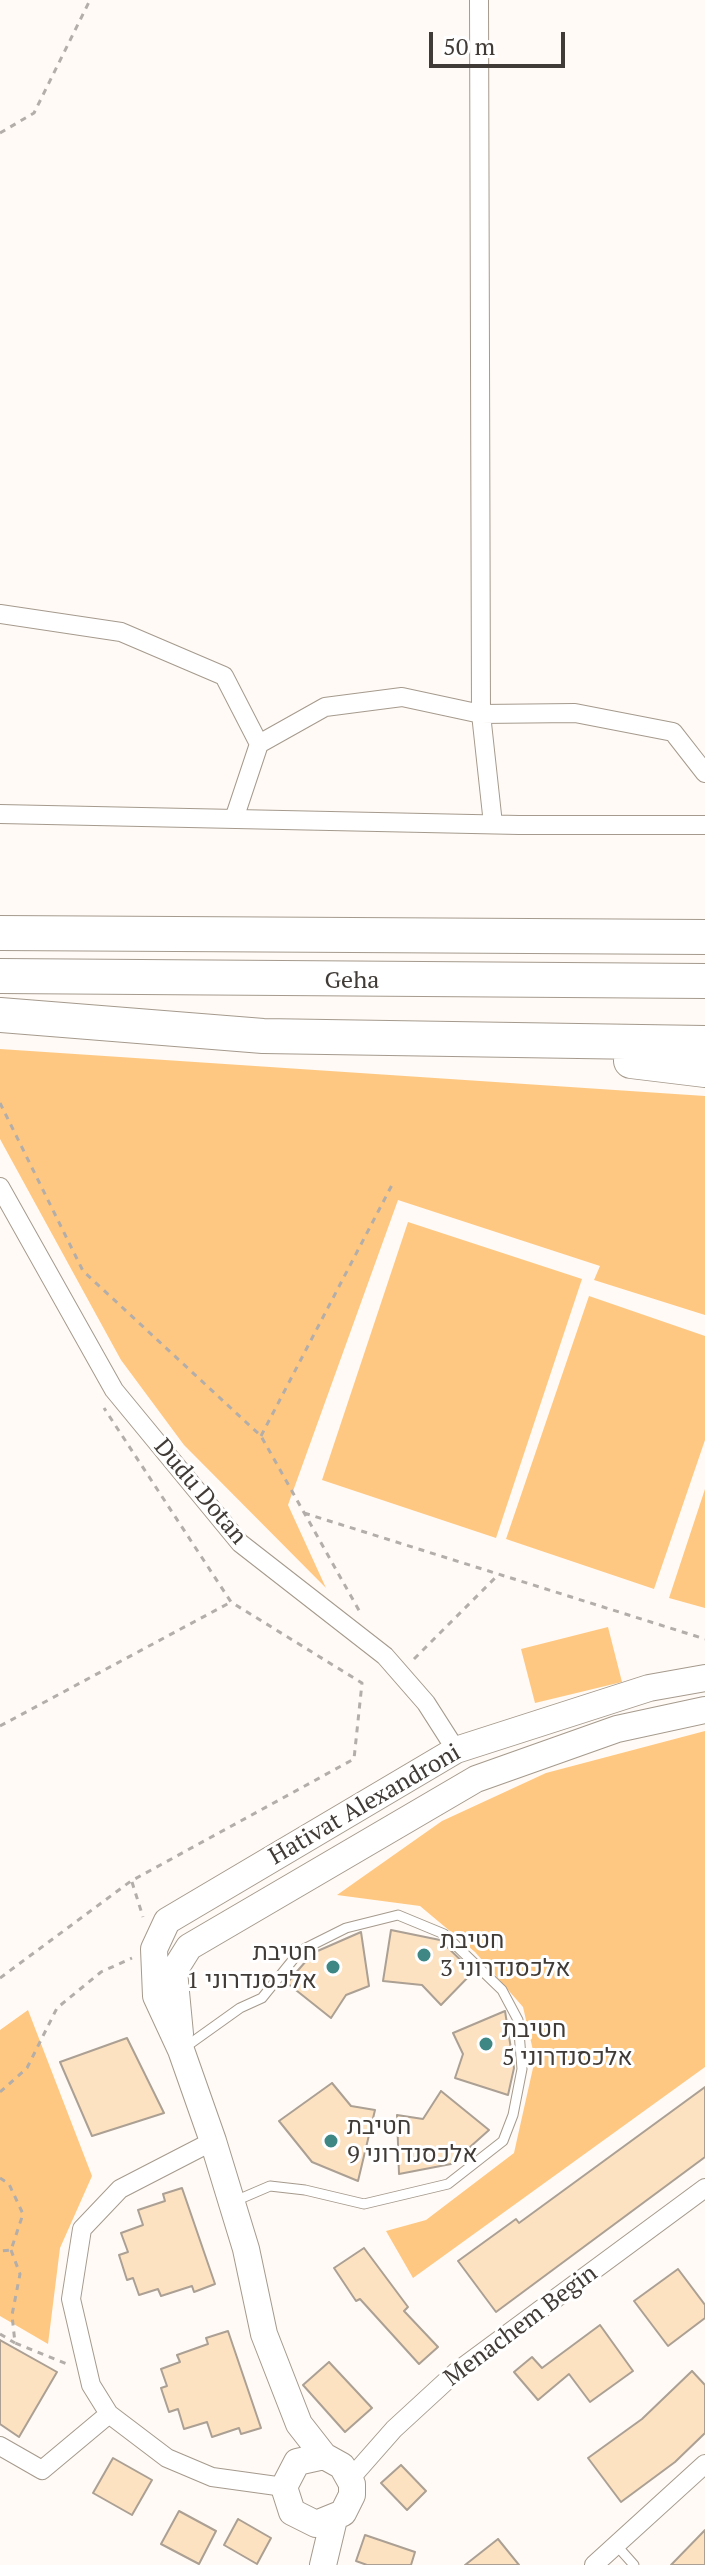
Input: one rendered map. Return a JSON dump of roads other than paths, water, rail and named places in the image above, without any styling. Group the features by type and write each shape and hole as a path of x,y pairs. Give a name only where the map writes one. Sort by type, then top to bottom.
{"highway":[{"name":"Geha","path":"0,933 705,937"},
{"name":"Geha","path":"0,976 705,981"},
{"path":"0,1015 250,1035 705,1043"},
{"path":"356,1039 705,1070"}],"street":[{"path":"479,0 481,714 493,824"},
{"path":"0,614 121,632 224,676 259,744"},
{"path":"234,819 259,744 325,707 402,697 481,714 575,713 673,732 705,773"},
{"path":"0,814 705,825"},
{"name":"Dudu Dotan","path":"0,1187 114,1390 240,1543 385,1656 426,1703 456,1750"},
{"name":"Hativat Alexandroni","path":"324,2456 299,2424 264,2334 246,2249 213,2141 181,2050 156,1996 154,1949 167,1921 456,1750 649,1688 705,1678"},
{"name":"Hativat Alexandroni","path":"181,2050 174,1971 189,1947 476,1779 617,1729 705,1710"},
{"path":"213,2141 120,2189 82,2229 71,2299 91,2385 109,2414 167,2458 212,2477 284,2487"},
{"name":"Menachem Begin","path":"350,2479 394,2429 456,2372 705,2188"},
{"path":"0,2446 42,2470 109,2414"},
{"name":"Hativat Alexandroni","path":"297,2462 299,2424"},
{"path":"324,2456 342,2466 350,2479 349,2504 325,2538 292,2512 284,2487 286,2477 297,2462 324,2456"},
{"path":"594,2565 618,2547 705,2464"}],"lane":[{"path":"181,2050 240,2008 262,1998 300,1951 346,1928 398,1915 444,1934 454,1942 502,1990 518,2020 522,2069 513,2115 503,2141 448,2184 364,2204 305,2190 270,2186 232,2202"},
{"path":"618,2547 634,2565"}],"place":[{"name":"חטיבת אלכסנדרוני 3","path":"424,1955"},
{"name":"חטיבת אלכסנדרוני 1","path":"333,1967"},
{"name":"חטיבת אלכסנדרוני 5","path":"486,2044"},
{"name":"חטיבת אלכסנדרוני 9","path":"331,2141"}]}
